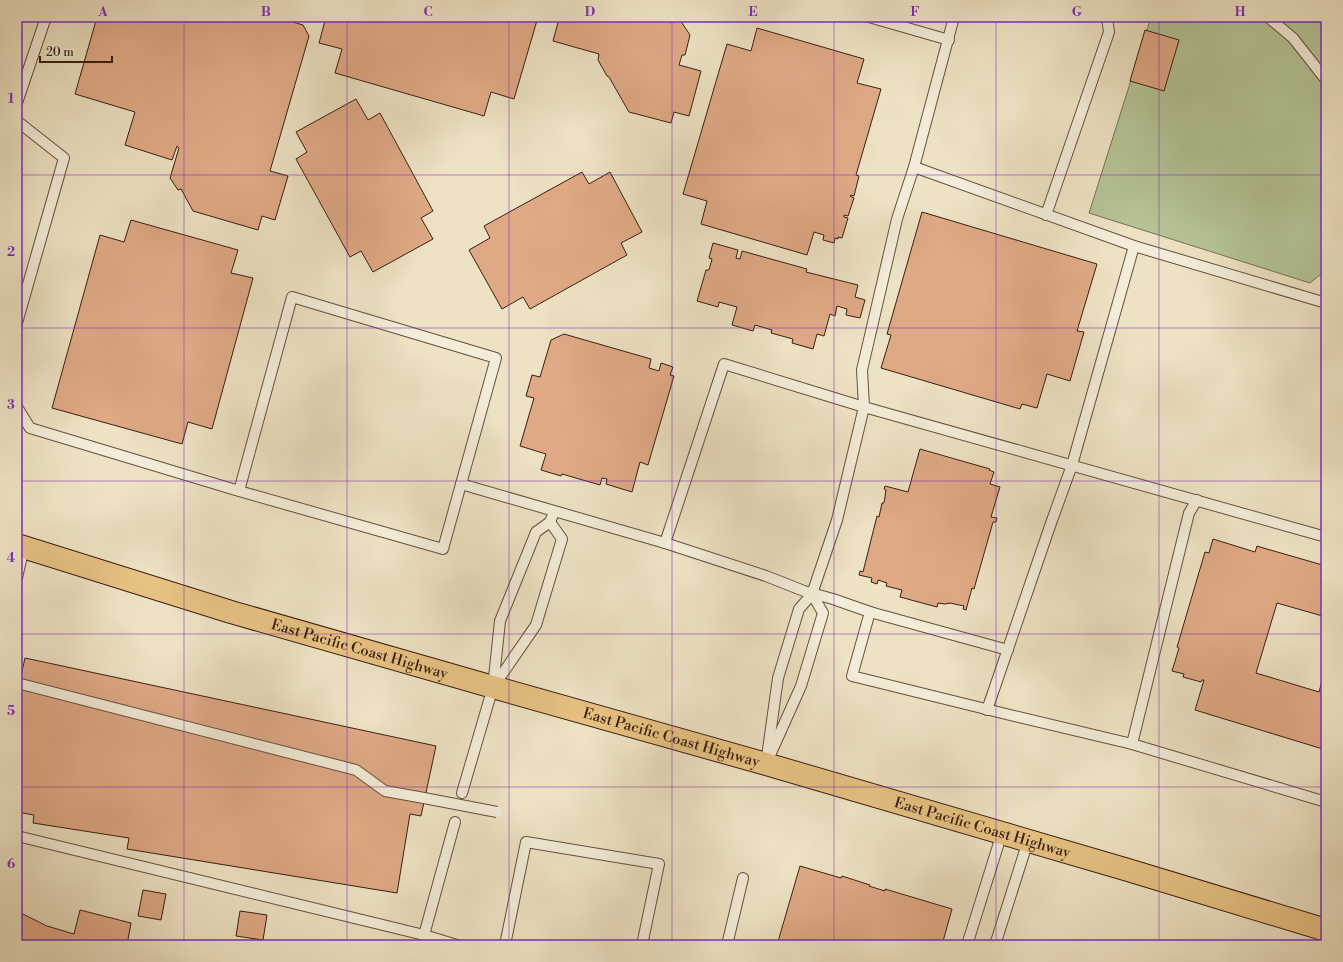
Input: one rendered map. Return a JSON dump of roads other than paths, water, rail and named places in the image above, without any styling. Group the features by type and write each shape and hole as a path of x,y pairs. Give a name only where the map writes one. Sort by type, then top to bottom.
{"highway":[{"name":"East Pacific Coast Highway","path":"21,546 231,612 766,764 1326,930"}],"lane":[{"path":"17,103 46,17"},
{"path":"869,17 949,40"},
{"path":"766,764 778,678 799,608 812,594 837,520 864,407 862,370 897,219 914,167 954,17"},
{"path":"1046,215 1109,32 1107,17"},
{"path":"1268,17 1293,38 1326,80"},
{"path":"17,121 64,158 17,323"},
{"path":"914,167 1134,246 1326,303"},
{"path":"987,710 1072,464 1134,246"},
{"path":"17,407 30,428 239,492 443,549 496,358 292,297 239,492"},
{"path":"665,543 724,364 864,407 1072,464 1326,537"},
{"path":"461,484 554,512 614,527 766,576 812,594 833,599 870,612 1008,650"},
{"path":"1132,744 1189,513 1197,500"},
{"path":"462,793 493,687 500,621 536,532 550,522 554,512"},
{"path":"493,687 536,625 562,539 550,522"},
{"path":"17,578 21,546"},
{"path":"766,764 801,686 823,613 812,594"},
{"path":"870,612 852,676 1132,744 1326,802"},
{"path":"18,683 356,770 385,791 498,812"},
{"path":"424,936 456,822"},
{"path":"967,945 1002,833"},
{"path":"17,836 457,945"},
{"path":"995,945 1028,841"},
{"path":"505,945 526,842 659,864 642,945"},
{"path":"727,945 743,878"}]}
